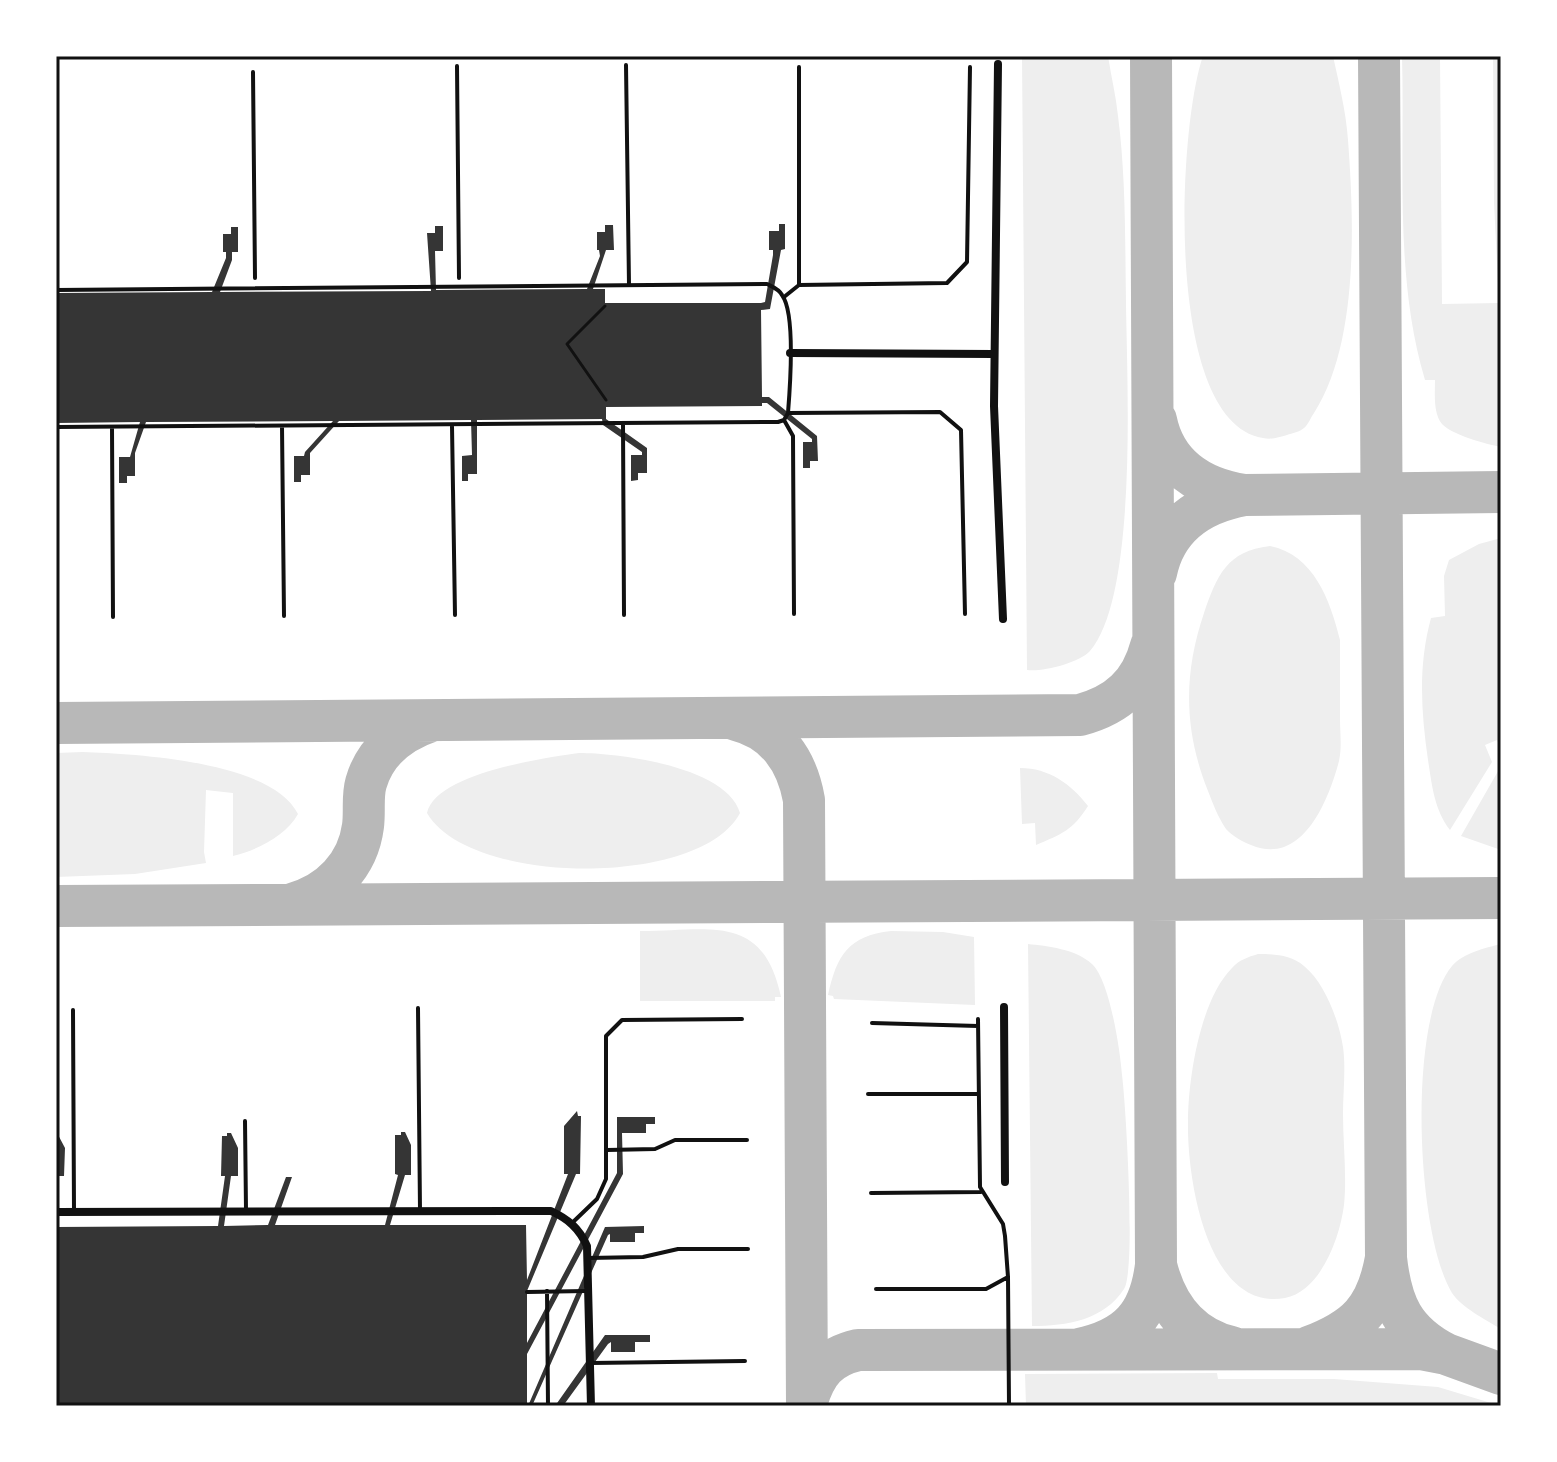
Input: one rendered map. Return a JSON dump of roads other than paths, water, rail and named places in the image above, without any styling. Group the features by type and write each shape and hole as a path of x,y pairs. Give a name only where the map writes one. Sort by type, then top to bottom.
{"street":[{"path":"998,64 994,406 1003,619"},
{"path":"790,353 994,354"},
{"path":"1004,1007 1005,1182"},
{"path":"56,1212 551,1211 572,1223 585,1242 588,1258 591,1406"}],"lane":[{"path":"626,65 629,285"},
{"path":"457,66 459,278"},
{"path":"799,67 799,285"},
{"path":"784,297 799,285 947,283 967,262 970,67"},
{"path":"253,72 255,278"},
{"path":"56,290 767,284 784,297 789,313 790,353 788,413 784,420 768,423 56,427"},
{"path":"788,413 940,412 961,430 965,614"},
{"path":"784,420 793,436 794,614"},
{"path":"623,424 624,615"},
{"path":"452,425 455,615"},
{"path":"112,426 113,617"},
{"path":"282,426 284,616"},
{"path":"418,1008 420,1210"},
{"path":"73,1010 74,1212"},
{"path":"572,1223 593,1204 604,1188 607,1150 606,1036 622,1020 742,1019"},
{"path":"978,1019 982,1192 1003,1224 1008,1277 1009,1406"},
{"path":"872,1023 978,1026"},
{"path":"868,1094 979,1094"},
{"path":"245,1121 246,1211"},
{"path":"607,1150 655,1149 675,1140 747,1140"},
{"path":"871,1193 982,1192"},
{"path":"588,1258 643,1257 678,1249 748,1249"},
{"path":"876,1289 986,1289 1008,1277"},
{"path":"547,1291 548,1406"},
{"path":"527,1292 588,1291"},
{"path":"589,1363 745,1361"}]}
